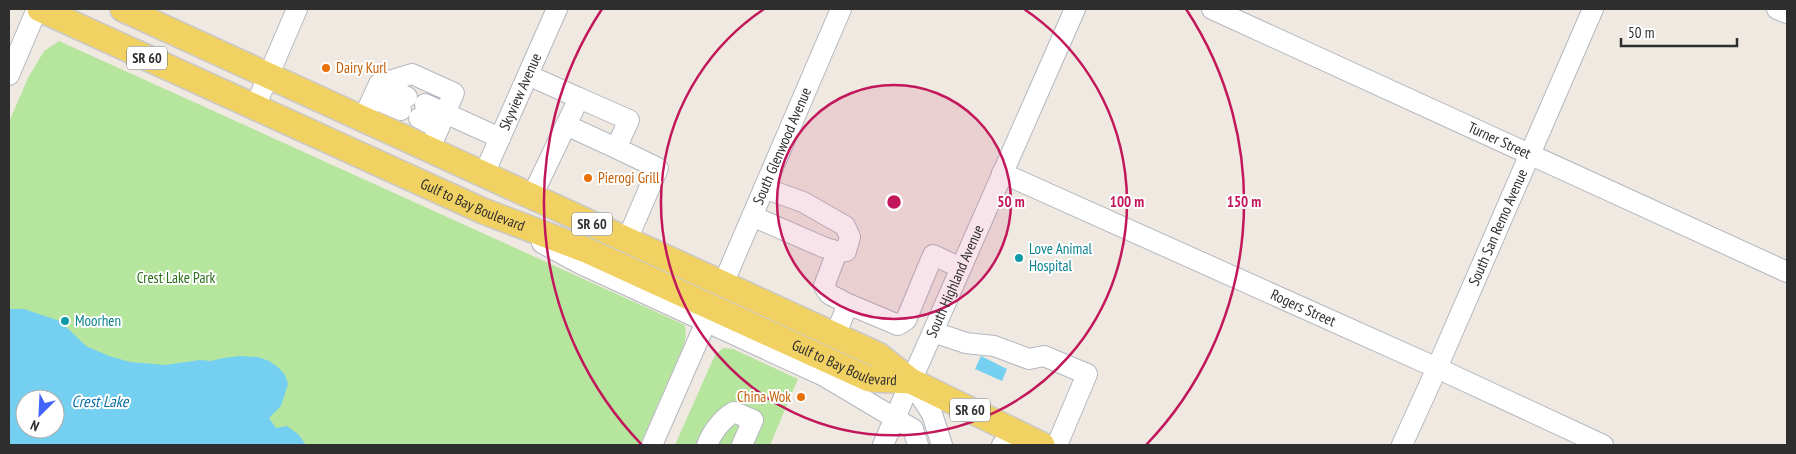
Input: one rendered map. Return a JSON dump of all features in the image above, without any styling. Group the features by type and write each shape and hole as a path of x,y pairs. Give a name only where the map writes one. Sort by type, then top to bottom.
{"main road":[{"name":"Gulf to Bay Boulevard","path":"38,9 483,210 586,250 869,379 911,381"},
{"name":"Gulf to Bay Boulevard","path":"123,9 268,76 371,100 438,130 484,174 878,355 911,381"},
{"path":"384,166 419,166 458,183 472,183 484,174"},
{"name":"SR 60","path":"911,381 1035,442"}],"street":[{"path":"9,75 38,9"},
{"path":"255,107 297,9"},
{"name":"Skyview Avenue","path":"484,174 557,9"},
{"name":"South Glenwood Avenue","path":"723,284 841,9"},
{"name":"South Highland Avenue","path":"883,445 1075,9"},
{"name":"Turner Street","path":"1212,9 1787,272"},
{"name":"South San Remo Avenue","path":"1402,445 1592,9"},
{"path":"1777,9 1787,14"},
{"path":"371,100 412,74 454,93 438,130"},
{"path":"528,75 629,120 616,148"},
{"path":"532,196 579,98"},
{"path":"371,100 413,107 438,130 500,138"},
{"path":"566,125 658,168 626,240"},
{"name":"Rogers Street","path":"1002,173 1437,368 1603,445"},
{"path":"752,216 823,248 837,252 846,251 850,237 845,226 803,202 764,188"},
{"path":"483,210 581,264 824,376 913,430 918,445"},
{"path":"837,252 824,286 829,294 898,325 906,320 934,255 961,268"},
{"path":"835,336 848,304"},
{"path":"652,445 706,322"},
{"path":"933,332 966,343 994,346 1029,359 1044,356 1087,374 1057,445"},
{"name":"Gulf to Bay Boulevard","path":"911,381 932,414 942,445"},
{"path":"707,445 711,435 726,416 734,412 753,420 742,445"},
{"path":"1002,445 1035,442"}],"green space":[{"name":"Crest Lake Park","path":"59,41 685,325 686,337 683,347 640,445 9,445 9,122 28,78 44,51"},
{"path":"723,348 733,349 798,379 770,445 675,445 715,355"}],"water":[{"name":"Crest Lake","path":"9,309 24,309 60,321 86,346 109,356 130,362 165,365 200,360 211,361 240,356 258,357 269,361 285,375 288,384 281,406 269,418 276,428 287,426 299,435 306,445 9,445"},
{"path":"981,356 1007,369 1002,381 975,369"}],"place":[{"name":"Dairy Kurl","path":"326,68"},
{"name":"Pierogi Grill","path":"588,178"},
{"name":"Love Animal Hospital","path":"1019,258"},
{"name":"Moorhen","path":"65,321"},
{"name":"China Wok","path":"801,397"}]}
